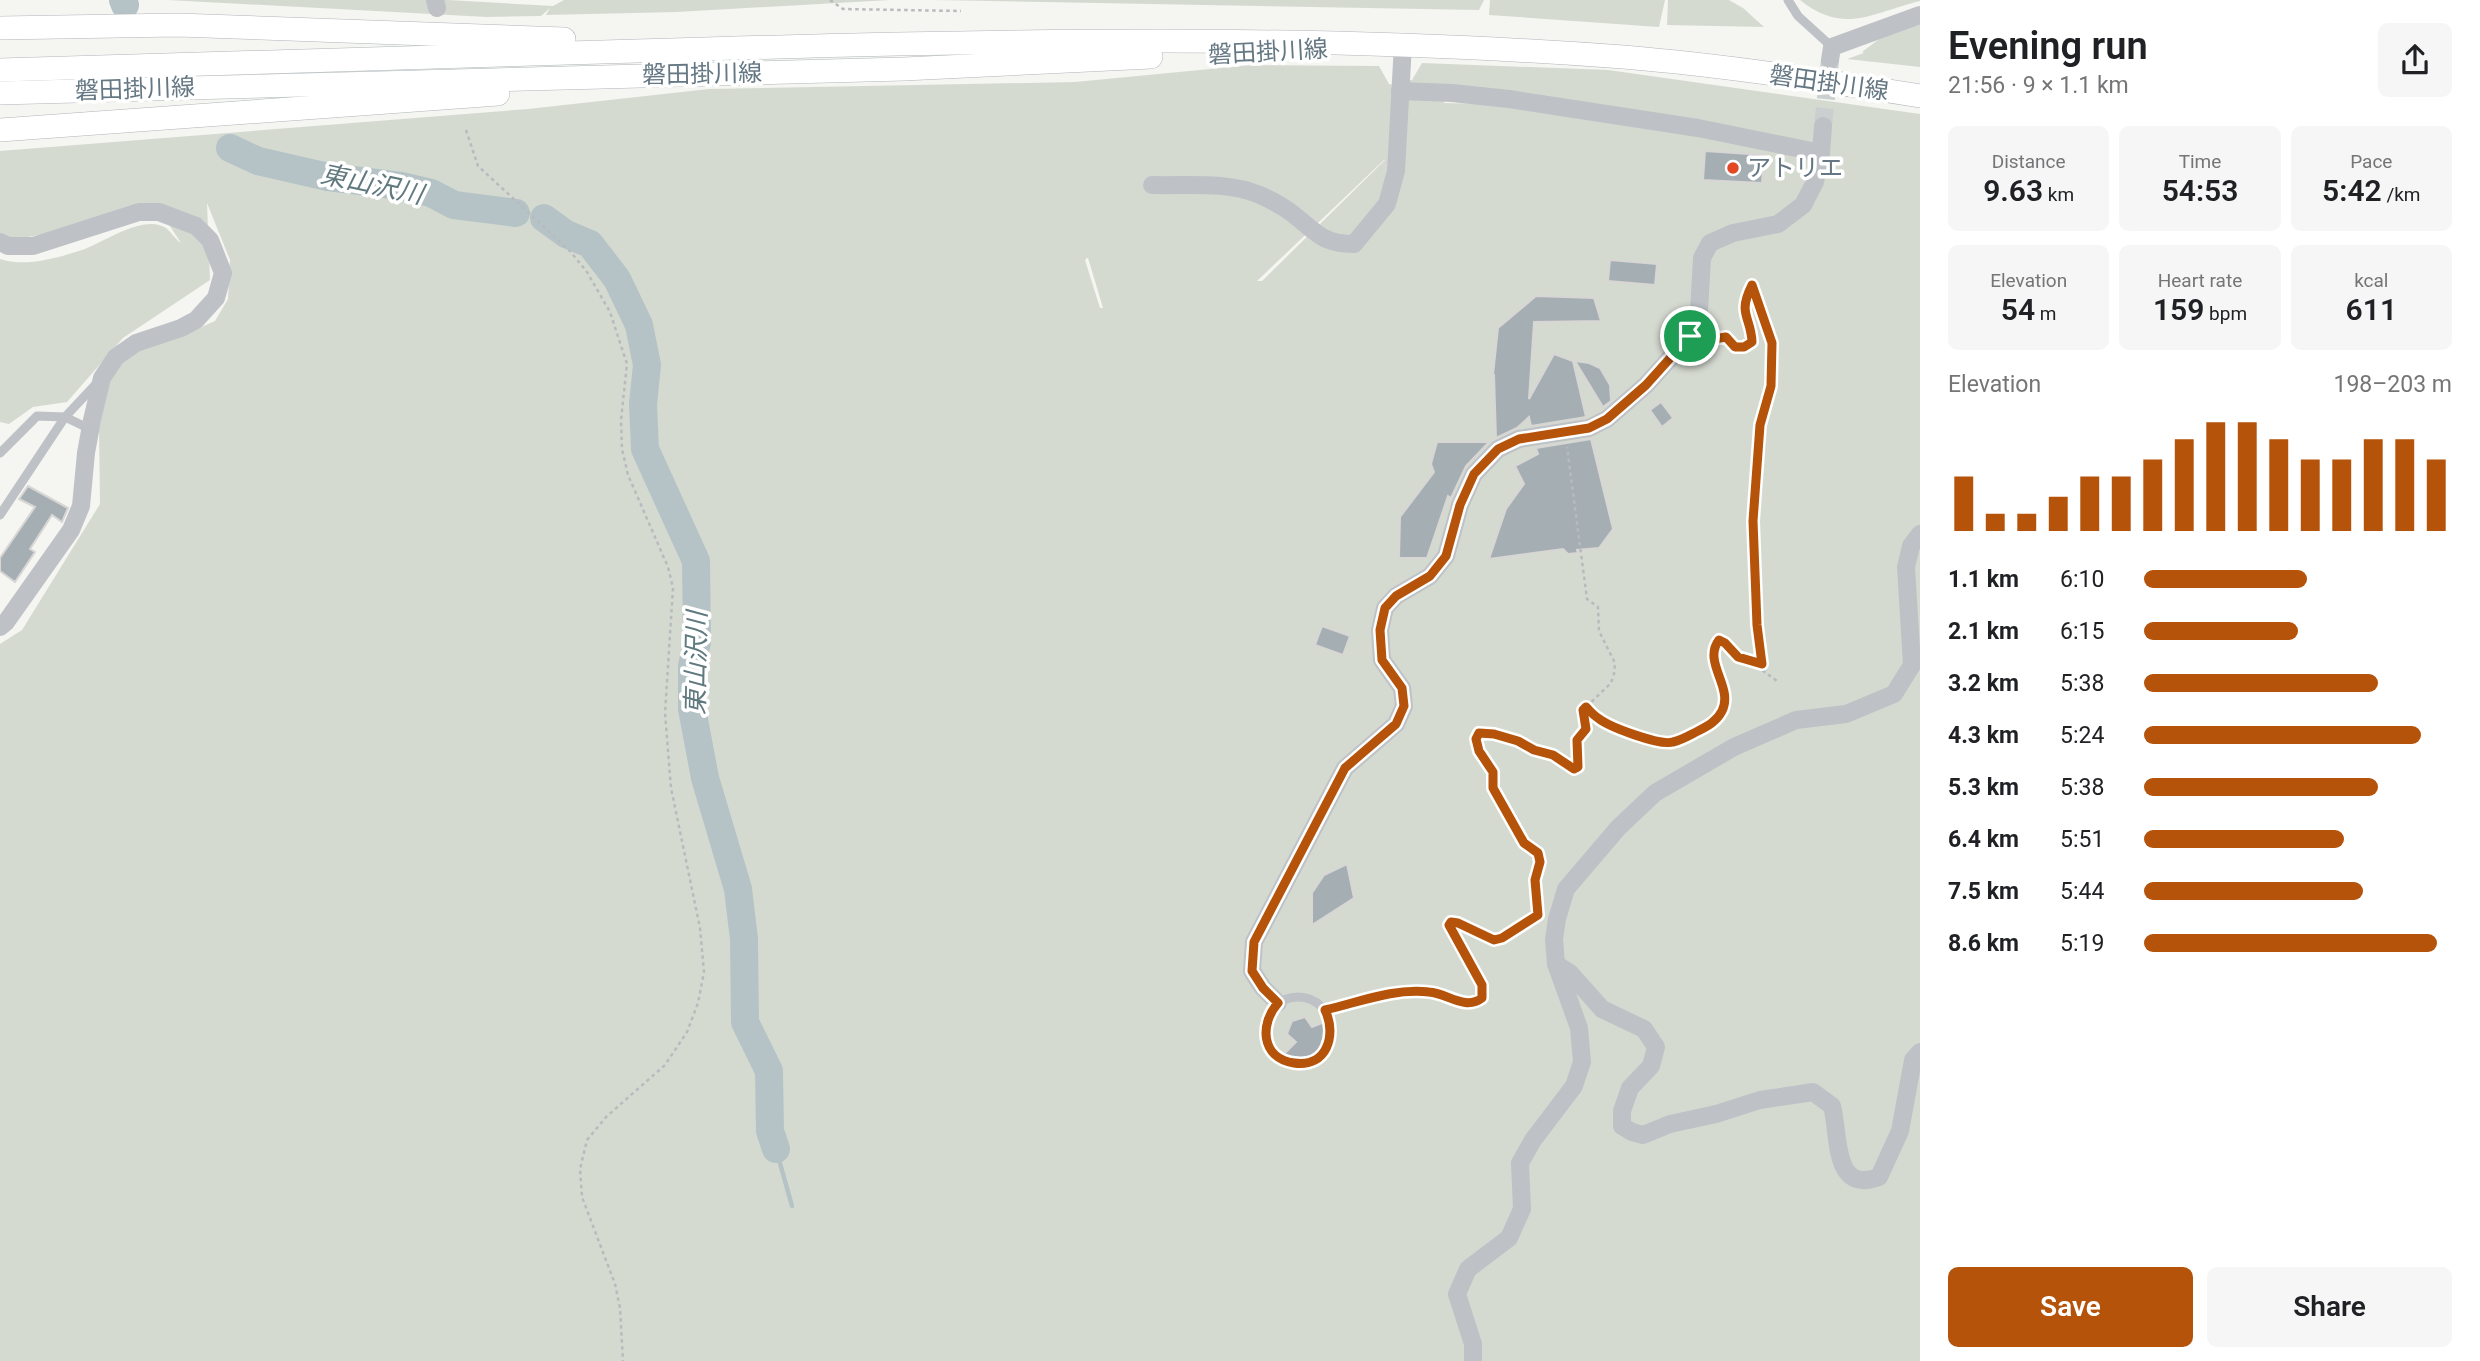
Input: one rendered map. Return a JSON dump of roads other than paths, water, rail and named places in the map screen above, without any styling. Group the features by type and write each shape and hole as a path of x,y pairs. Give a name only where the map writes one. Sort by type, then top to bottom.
{"main road":[{"path":"0,28 178,25 556,39 809,36 905,43"},
{"name":"磐田掛川線","path":"0,70 905,43 1289,42 1403,44 1628,57 1827,81 1920,96"},
{"name":"磐田掛川線","path":"0,93 904,69 1290,53 1403,44"},
{"path":"0,130 589,87 704,74"}],"street":[{"path":"1831,53 1920,15"},
{"path":"1152,185 1214,186 1260,195 1292,212 1317,236 1336,244 1354,244 1387,204 1396,171 1403,44"},
{"path":"1400,91 1509,99 1698,128 1821,153"},
{"path":"1278,1003 1263,988 1252,971 1254,942 1345,768 1396,724 1404,706 1402,688 1382,660 1380,630 1385,608 1396,596 1430,576 1446,556 1460,505 1474,474 1498,449 1519,439 1589,428 1607,419 1646,385 1690,336 1699,311 1702,258 1710,243 1732,233 1778,224 1803,205 1815,182 1823,125"},
{"path":"0,242 8,247 33,246 139,212 159,212 196,226 210,240 223,273 216,298 196,320 181,328 136,343 116,356 102,378 90,429 81,506 71,530 0,627"},
{"path":"1473,1361 1473,1344 1457,1294 1468,1269 1509,1238 1522,1209 1520,1163 1533,1140 1573,1086 1582,1062 1579,1028 1556,964 1554,939 1566,889 1618,828 1655,793 1734,747 1796,720 1846,714 1894,694 1912,665 1906,567 1911,545 1920,534"},
{"path":"1556,964 1570,973 1602,1009 1644,1029 1656,1047 1651,1066 1630,1088 1622,1111 1622,1126 1643,1135 1671,1124 1760,1100 1813,1092 1832,1106 1840,1157 1847,1174 1855,1180 1865,1182 1879,1177 1900,1131 1913,1060 1920,1052"}],"lane":[{"path":"1788,0 1798,16 1831,53"},
{"path":"0,515 65,417 102,378"},
{"path":"0,453 37,416 65,417 90,429"},
{"path":"1303,997 1316,1001 1325,1010 1331,1022 1332,1035 1319,1057 1294,1063 1281,1059 1272,1050 1266,1038 1265,1025 1278,1003 1303,997"}],"waterway":[{"name":"東山沢川","path":"123,0 125,5"},
{"name":"東山沢川","path":"230,148 258,161 328,177 401,186 431,193 454,205 516,213"},
{"name":"東山沢川","path":"544,218 566,234 590,244 617,279 639,325 647,365 643,404 645,449 696,561 697,642 692,666 692,709 705,778 738,889 744,939 745,1022 769,1071 770,1131 776,1149"},
{"path":"776,1149 792,1206"}],"tunnel":[{"path":"1823,126 1830,60"}],"place":[{"name":"アトリエ","path":"1733,168"}]}
